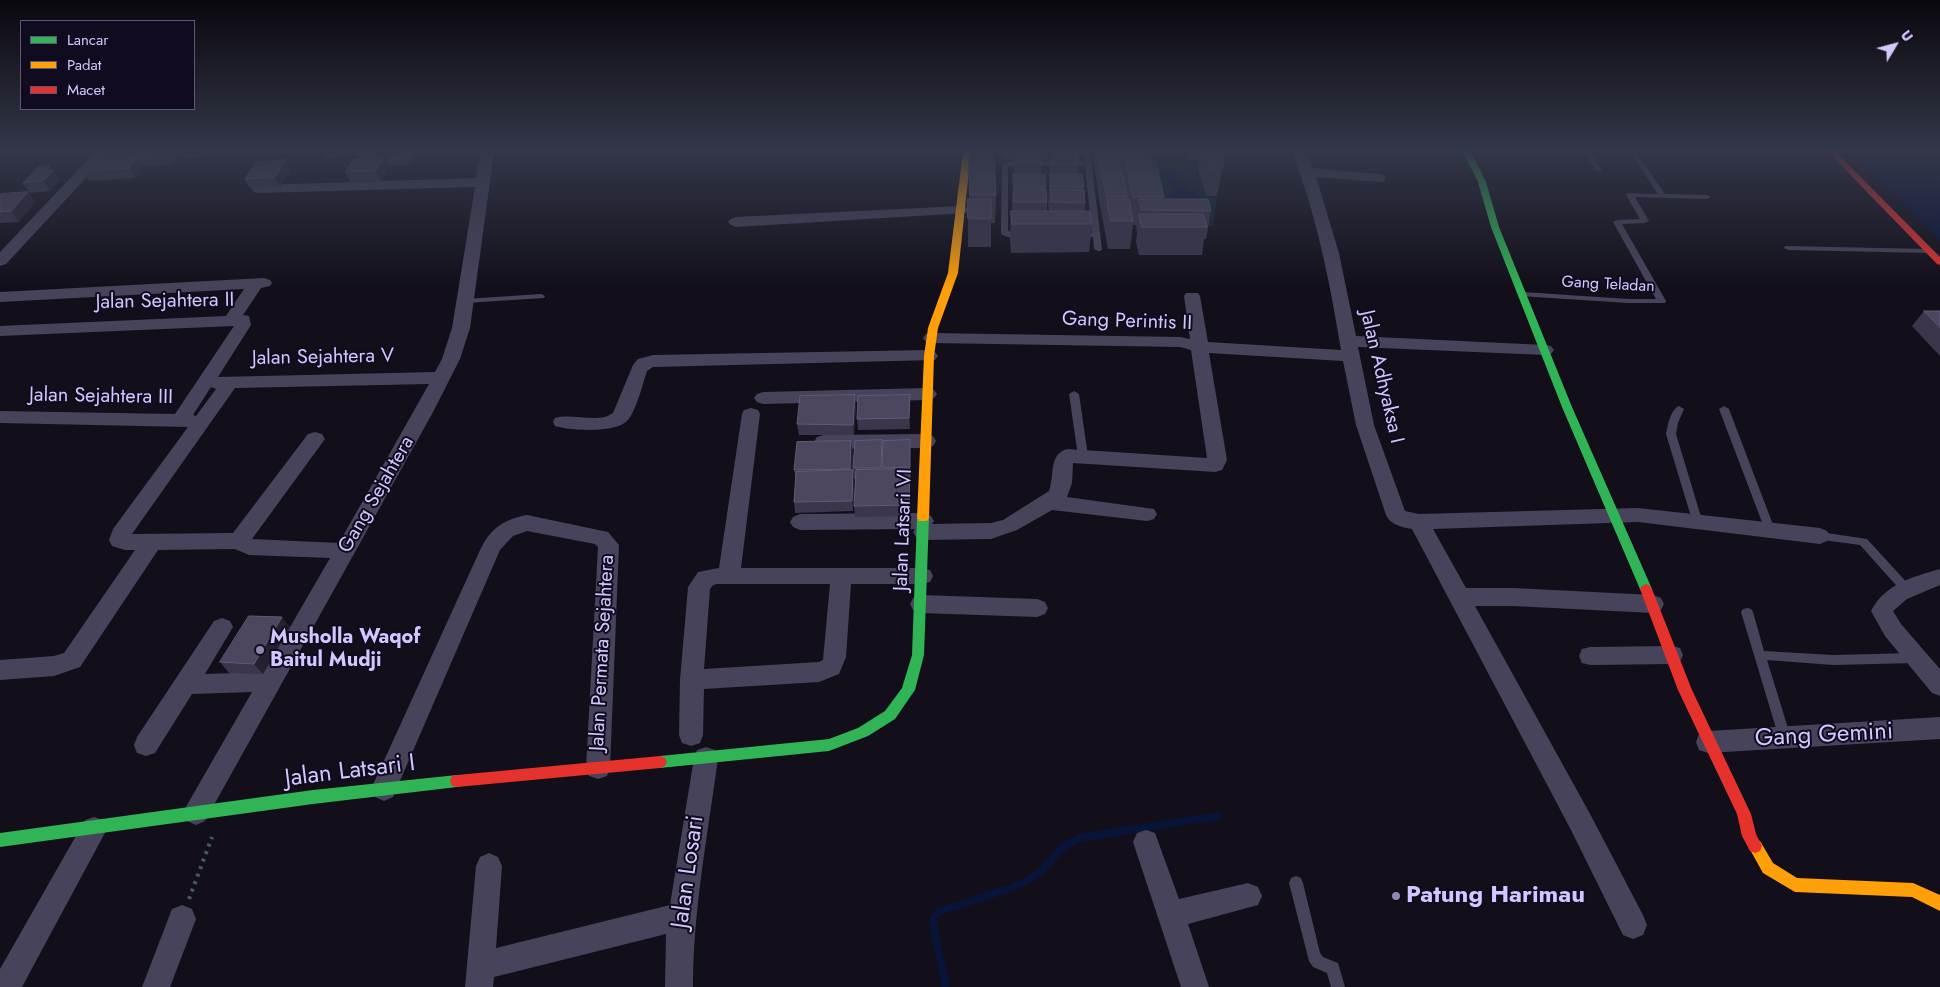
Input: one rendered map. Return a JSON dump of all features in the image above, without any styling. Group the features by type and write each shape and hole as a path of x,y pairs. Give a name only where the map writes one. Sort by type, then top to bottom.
{"main road":[{"name":"Jalan Latsari VI","path":"706,758 829,744 859,734 896,709 909,690 918,655 929,356 936,318 953,273 962,198"},
{"path":"1487,198 1495,227 1544,350 1613,516 1653,604 1708,742 1744,814 1749,836 1770,870 1797,885 1915,890 1940,903"},
{"path":"1878,198 1940,262"},
{"name":"Jalan Latsari I","path":"0,840 94,830 223,809 384,789 706,758"}],"street":[{"path":"0,260 59,198"},
{"name":"Gang Sejahtera","path":"196,813 423,414 441,378 459,337 481,198"},
{"name":"Jalan Adhyaksa I","path":"1316,198 1332,252 1349,348 1366,427 1396,515 1404,520 1419,522 1613,516 1697,520 1820,536"},
{"path":"736,222 961,210"},
{"path":"0,297 260,283 232,319"},
{"path":"800,522 923,526 997,531 1010,526 1049,502 1060,491 1063,459 1067,456 1215,464 1217,460 1192,296"},
{"name":"Jalan Sejahtera II","path":"0,330 243,320 243,325 180,421"},
{"name":"Gang Perintis II","path":"932,338 1180,342 1214,349 1544,350"},
{"path":"562,422 608,422 616,420 621,416 638,369 644,363 653,361 929,356"},
{"name":"Jalan Sejahtera V","path":"205,383 441,378"},
{"path":"230,383 119,537 122,542 240,542 249,547 345,551"},
{"path":"729,576 757,406 928,394"},
{"name":"Jalan Sejahtera III","path":"0,417 201,421"},
{"path":"240,542 315,439"},
{"path":"804,442 926,441"},
{"path":"1049,502 1147,514"},
{"name":"Jalan Permata Sejahtera","path":"384,789 491,548 504,530 527,522 601,537 609,545 598,768"},
{"path":"1419,522 1580,821 1633,925"},
{"path":"3,674 54,666 72,660 152,542"},
{"path":"691,735 692,680 699,587 706,578 729,576 922,576"},
{"path":"692,680 819,672 829,669 835,657 841,576"},
{"path":"1940,577 1907,590 1891,599 1882,611 1884,619 1940,686"},
{"path":"1459,598 1513,597 1653,604"},
{"path":"920,604 1038,608"},
{"path":"146,745 222,627"},
{"path":"1590,656 1672,655"},
{"path":"186,684 271,682"},
{"name":"Gang Gemini","path":"1708,742 1940,728"},
{"name":"Jalan Losari","path":"679,987 679,950 682,916 706,758"},
{"path":"6,987 94,830"},
{"path":"1146,842 1195,987"},
{"path":"489,866 479,976 682,916"},
{"path":"1171,914 1248,896"},
{"path":"156,987 182,918"}],"lane":[{"path":"1004,198 1004,232 1013,236 1032,236"},
{"path":"1092,198 1098,249"},
{"name":"Gang Teladan","path":"1523,294 1662,301 1616,221 1646,221 1632,198"},
{"path":"1069,236 1096,236"},
{"path":"1788,248 1930,251"},
{"path":"466,301 541,296"},
{"path":"1074,394 1083,456"},
{"path":"1679,409 1672,423 1671,434 1697,520"},
{"path":"1724,409 1770,530"},
{"path":"1820,536 1863,542 1907,590"},
{"path":"1747,612 1785,738"},
{"path":"1760,655 1833,660 1916,658"},
{"path":"1296,883 1314,956 1318,962 1333,968 1338,987"}],"path":[{"path":"182,918 223,809"}],"green space":[{"path":"1156,198 1217,198 1213,226 1162,225"}],"water":[{"path":"1170,198 1202,198 1206,201 1169,201"},
{"path":"1898,198 1940,198 1940,240"}],"building":[{"path":"0,198 23,198 11,211 0,212"},
{"path":"1014,198 1047,198 1047,202 1014,202"},
{"path":"1052,198 1085,198 1085,203 1052,202"},
{"path":"968,199 991,199 991,219 968,218"},
{"path":"1107,199 1129,199 1133,221 1111,221"},
{"path":"1139,199 1208,199 1211,211 1142,210"},
{"path":"1011,211 1090,211 1092,224 1012,224"},
{"path":"1139,214 1203,214 1207,227 1142,227"},
{"path":"1924,311 1940,311 1940,327"},
{"path":"855,395 853,425 797,424 800,396"},
{"path":"910,395 909,418 857,419 858,396"},
{"path":"882,440 881,468 853,468 855,441"},
{"path":"910,440 910,467 882,468 883,441"},
{"path":"851,441 850,469 794,470 797,442"},
{"path":"910,469 909,505 854,506 856,470"},
{"path":"853,470 852,501 794,502 796,472"},
{"path":"249,616 282,617 254,664 220,662"}],"waterway":[{"path":"946,987 933,925 934,918 938,912 1014,887 1030,879 1040,872 1063,847 1079,838 1218,816"}],"traffic: fast":[{"path":"1487,198 1495,227 1567,407 1646,589"},
{"path":"660,762 829,745 863,732 890,715 908,690 918,655 923,518"},
{"path":"0,840 313,797 457,781"}],"traffic: slow":[{"path":"923,518 929,356 933,328 953,273 962,198"},
{"path":"1755,846 1768,868 1795,885 1913,890 1940,903"}],"traffic: jam":[{"path":"1877,198 1940,262"},
{"path":"1646,589 1685,690 1744,814 1749,836 1755,846"},
{"path":"457,781 660,762"}],"place":[{"name":"Musholla Waqof Baitul Mudji","path":"260,650"},
{"name":"Patung Harimau","path":"1396,896"}]}
